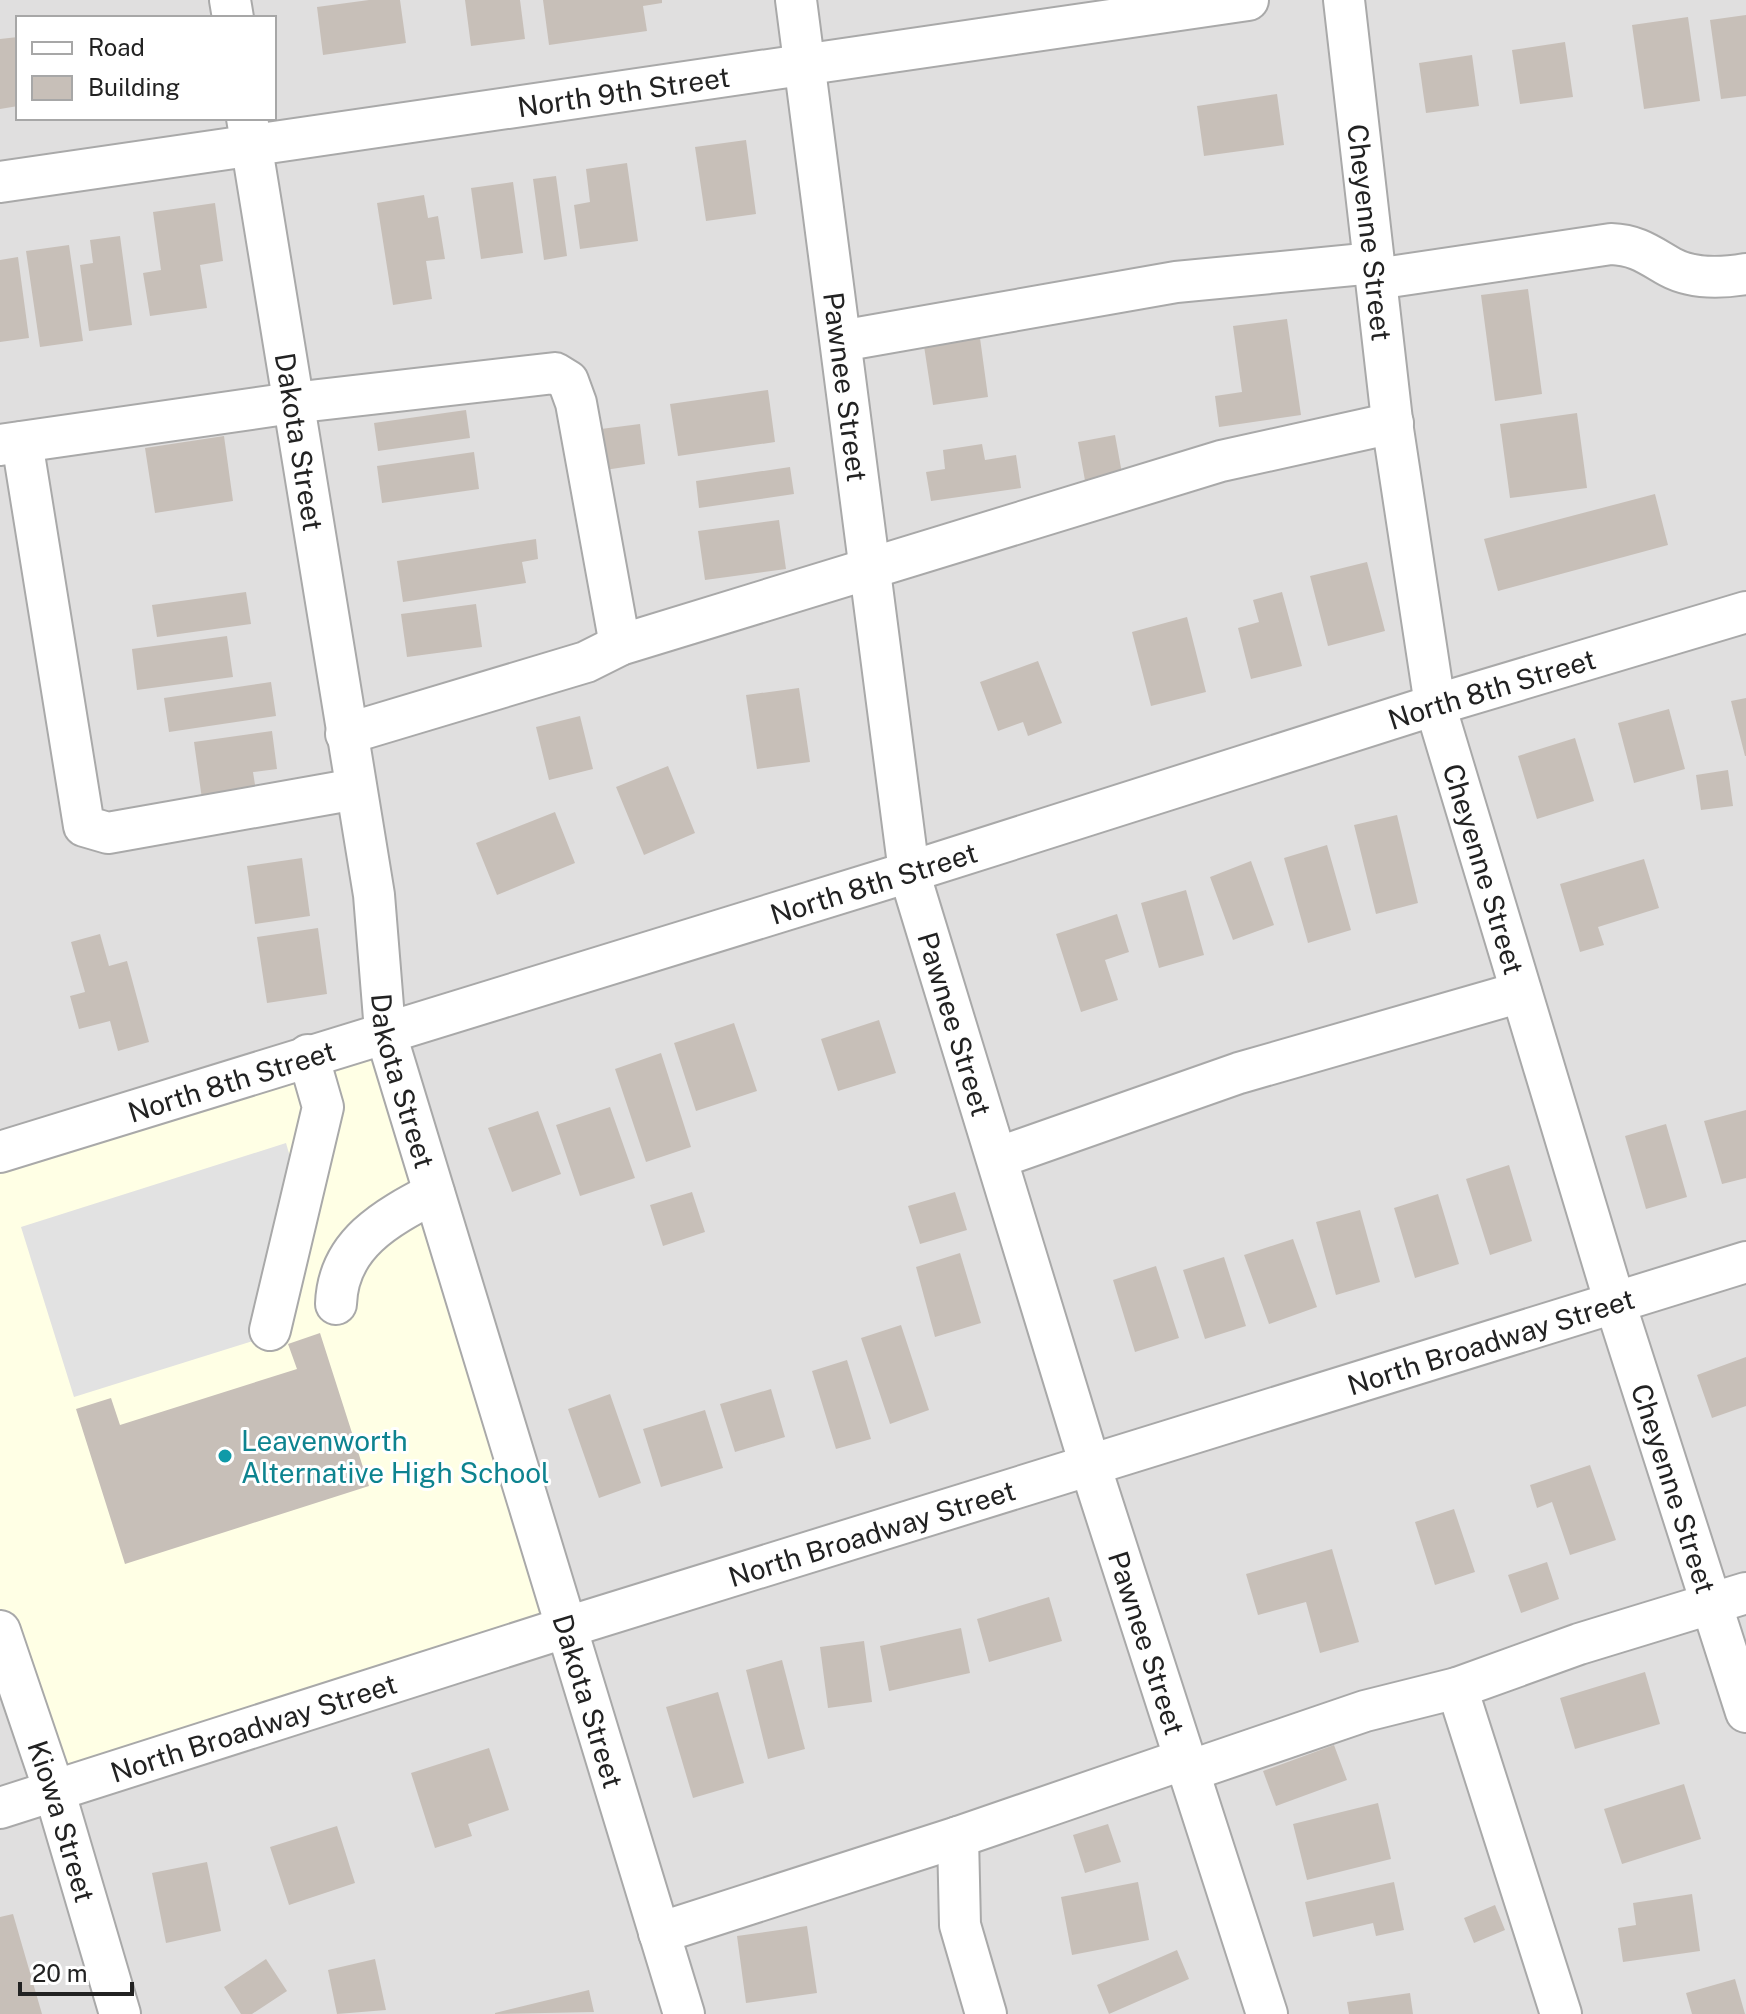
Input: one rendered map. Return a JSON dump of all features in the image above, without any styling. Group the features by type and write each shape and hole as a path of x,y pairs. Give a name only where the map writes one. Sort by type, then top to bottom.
{"street":[{"name":"Pawnee Street","path":"796,0 909,872 1090,1465 1267,2014"},
{"name":"North 9th Street","path":"0,182 249,132 806,63 1248,0"},
{"name":"Cheyenne Street","path":"1344,0 1393,423 1435,705 1615,1303 1729,1599 1746,1712"},
{"name":"Dakota Street","path":"249,132 374,895 385,1031 564,1628 684,2014"},
{"path":"841,341 1176,282 1375,271 1611,244 1631,245 1687,273 1709,277 1746,274"},
{"path":"356,789 108,833 84,826 11,444 292,403 555,373 568,381 576,403 620,645"},
{"path":"346,734 586,662 620,645 871,571 1221,461 1393,423"},
{"name":"North 8th Street","path":"0,1152 909,872 1435,705 1746,612"},
{"path":"997,1158 1239,1073 1521,992"},
{"path":"270,1330 323,1107 308,1055"},
{"path":"336,1304 337,1282 350,1253 385,1218 434,1193"},
{"name":"North Broadway Street","path":"0,1808 564,1628 1746,1262"},
{"path":"659,1933 1187,1765 1365,1711 1457,1688 1579,1644 1729,1599"},
{"name":"Kiowa Street","path":"0,1631 54,1790 120,2014"},
{"path":"1457,1688 1561,2014"},
{"path":"958,1837 960,1925 986,2014"}],"shaded area":[{"path":"0,0 1746,0 1746,2014 0,2014"},
{"path":"385,1031 564,1628 54,1790 0,1631 0,1152"},
{"path":"286,1143 293,1167 259,1339 74,1397 21,1227"}],"building":[{"path":"369,0 400,0 406,43 323,55 317,7"},
{"path":"465,0 520,0 525,39 471,46"},
{"path":"543,0 662,0 662,3 643,6 647,31 549,45"},
{"path":"1746,15 1746,96 1721,99 1710,20"},
{"path":"1688,17 1700,101 1644,109 1632,25"},
{"path":"16,37 16,106 0,109 0,39"},
{"path":"1565,42 1573,97 1520,104 1512,50"},
{"path":"1472,55 1479,106 1426,113 1419,63"},
{"path":"1277,94 1284,145 1204,156 1197,106"},
{"path":"746,140 756,214 706,221 695,147"},
{"path":"627,163 638,241 580,249 574,205 590,202 586,169"},
{"path":"556,176 567,256 544,260 533,179"},
{"path":"513,182 523,253 481,259 471,188"},
{"path":"424,195 428,218 438,216 445,259 426,261 432,299 393,305 377,203"},
{"path":"215,203 223,261 200,265 207,308 150,316 143,273 161,270 153,212"},
{"path":"120,236 132,325 89,331 80,265 93,263 90,240"},
{"path":"69,245 83,341 40,347 26,251"},
{"path":"18,257 29,338 0,342 0,260"},
{"path":"1528,289 1542,394 1495,401 1481,295"},
{"path":"1287,319 1301,415 1219,427 1215,396 1242,392 1233,326"},
{"path":"980,338 988,397 933,405 924,346"},
{"path":"768,390 775,442 678,456 670,404"},
{"path":"466,410 470,438 378,451 374,423"},
{"path":"1577,413 1587,488 1510,498 1500,424"},
{"path":"640,424 645,464 598,471 593,430"},
{"path":"1115,435 1123,479 1086,486 1078,442"},
{"path":"224,436 233,501 155,513 145,448"},
{"path":"982,444 985,460 1016,455 1021,488 931,501 926,472 945,469 943,450"},
{"path":"474,452 479,489 382,503 377,466"},
{"path":"790,467 794,494 699,508 696,481"},
{"path":"1655,494 1668,545 1498,591 1484,539"},
{"path":"779,520 786,569 705,580 698,531"},
{"path":"536,539 538,559 522,562 526,583 403,602 397,561"},
{"path":"1367,562 1385,631 1328,646 1310,576"},
{"path":"246,592 251,624 157,637 152,605"},
{"path":"1282,592 1302,666 1251,679 1238,628 1259,622 1253,600"},
{"path":"476,604 482,647 407,657 401,614"},
{"path":"1187,617 1206,692 1151,706 1132,632"},
{"path":"227,636 233,677 137,690 132,649"},
{"path":"1038,661 1062,723 1028,736 1023,722 998,731 980,682"},
{"path":"271,682 276,716 169,732 164,698"},
{"path":"799,688 810,762 757,769 746,695"},
{"path":"1746,698 1746,756 1745,756 1731,701"},
{"path":"1669,709 1685,769 1634,783 1618,723"},
{"path":"580,716 593,769 549,780 536,727"},
{"path":"272,731 277,769 253,772 256,791 202,799 194,742"},
{"path":"1575,738 1594,801 1537,819 1518,756"},
{"path":"668,766 695,833 644,855 616,787"},
{"path":"1728,770 1733,806 1701,810 1696,775"},
{"path":"555,812 575,863 497,895 476,843"},
{"path":"1397,815 1418,903 1376,914 1354,825"},
{"path":"1327,845 1351,930 1308,943 1284,858"},
{"path":"302,858 310,916 255,924 247,866"},
{"path":"1644,859 1659,908 1598,927 1604,945 1580,952 1560,884"},
{"path":"1251,861 1274,925 1233,940 1210,877"},
{"path":"1186,890 1204,955 1159,968 1141,903"},
{"path":"1117,914 1129,952 1105,960 1118,1000 1081,1012 1056,934"},
{"path":"318,928 327,994 267,1003 257,937"},
{"path":"100,934 109,966 127,961 149,1042 118,1051 110,1021 79,1029 70,996 85,992 71,942"},
{"path":"879,1020 896,1073 838,1091 821,1039"},
{"path":"734,1023 757,1091 696,1111 674,1043"},
{"path":"661,1053 691,1147 646,1162 615,1069"},
{"path":"610,1107 635,1178 580,1196 556,1125"},
{"path":"1746,1110 1746,1178 1722,1184 1704,1121"},
{"path":"538,1111 561,1174 512,1192 488,1128"},
{"path":"1666,1124 1687,1197 1646,1209 1625,1136"},
{"path":"1509,1165 1532,1241 1490,1255 1466,1179"},
{"path":"692,1192 705,1232 663,1246 650,1205"},
{"path":"955,1192 967,1230 920,1244 908,1206"},
{"path":"1438,1194 1459,1264 1415,1278 1394,1208"},
{"path":"1360,1210 1380,1282 1336,1295 1316,1222"},
{"path":"1293,1239 1317,1307 1269,1324 1244,1255"},
{"path":"960,1253 981,1323 935,1337 916,1267"},
{"path":"1224,1257 1246,1326 1205,1339 1183,1270"},
{"path":"1156,1266 1179,1338 1135,1352 1113,1280"},
{"path":"901,1325 929,1410 890,1424 861,1338"},
{"name":"Leavenworth Alternative High School","path":"320,1333 369,1486 125,1564 76,1409 111,1398 120,1425 297,1369 288,1344"},
{"path":"1746,1357 1746,1406 1712,1418 1697,1375"},
{"path":"847,1360 871,1439 836,1449 812,1371"},
{"path":"771,1389 785,1437 735,1452 720,1404"},
{"path":"610,1394 641,1483 599,1498 568,1409"},
{"path":"705,1410 723,1468 661,1487 643,1429"},
{"path":"1590,1465 1616,1540 1570,1555 1552,1502 1537,1508 1530,1485"},
{"path":"1454,1509 1475,1572 1435,1585 1415,1522"},
{"path":"1332,1549 1359,1642 1320,1653 1306,1602 1258,1615 1246,1574"},
{"path":"1547,1562 1559,1599 1521,1613 1508,1575"},
{"path":"1049,1597 1062,1641 989,1662 977,1619"},
{"path":"961,1628 970,1673 889,1691 880,1646"},
{"path":"864,1641 872,1702 828,1708 820,1647"},
{"path":"782,1660 805,1749 768,1759 746,1670"},
{"path":"1645,1672 1660,1724 1575,1749 1560,1698"},
{"path":"718,1692 744,1783 693,1798 666,1707"},
{"path":"1334,1745 1347,1780 1276,1806 1263,1771"},
{"path":"489,1748 509,1810 468,1824 472,1836 435,1848 411,1773"},
{"path":"1684,1784 1701,1839 1622,1864 1604,1809"},
{"path":"1378,1803 1391,1859 1307,1880 1293,1824"},
{"path":"1108,1824 1121,1862 1085,1873 1073,1835"},
{"path":"337,1826 355,1883 289,1905 270,1847"},
{"path":"207,1862 221,1931 166,1943 152,1873"},
{"path":"1138,1882 1149,1940 1072,1955 1061,1897"},
{"path":"1394,1882 1404,1930 1376,1936 1373,1923 1313,1937 1305,1902"},
{"path":"1692,1894 1700,1951 1623,1962 1618,1928 1636,1925 1633,1903"},
{"path":"1495,1905 1505,1930 1474,1943 1464,1918"},
{"path":"13,1914 42,2014 0,2014 0,1917"},
{"path":"807,1926 817,1993 746,2003 737,1936"},
{"path":"1177,1950 1189,1979 1109,2014 1097,1985"},
{"path":"266,1959 287,1991 252,2014 241,2014 224,1987"},
{"path":"375,1959 386,2010 337,2014 328,1970"},
{"path":"1735,1979 1745,2014 1692,2014 1686,1993"},
{"path":"589,1990 594,2012 495,2014 495,2013"},
{"path":"1410,1993 1413,2014 1349,2014 1347,2002"}],"place":[{"name":"Leavenworth Alternative High School","path":"225,1456"}]}
